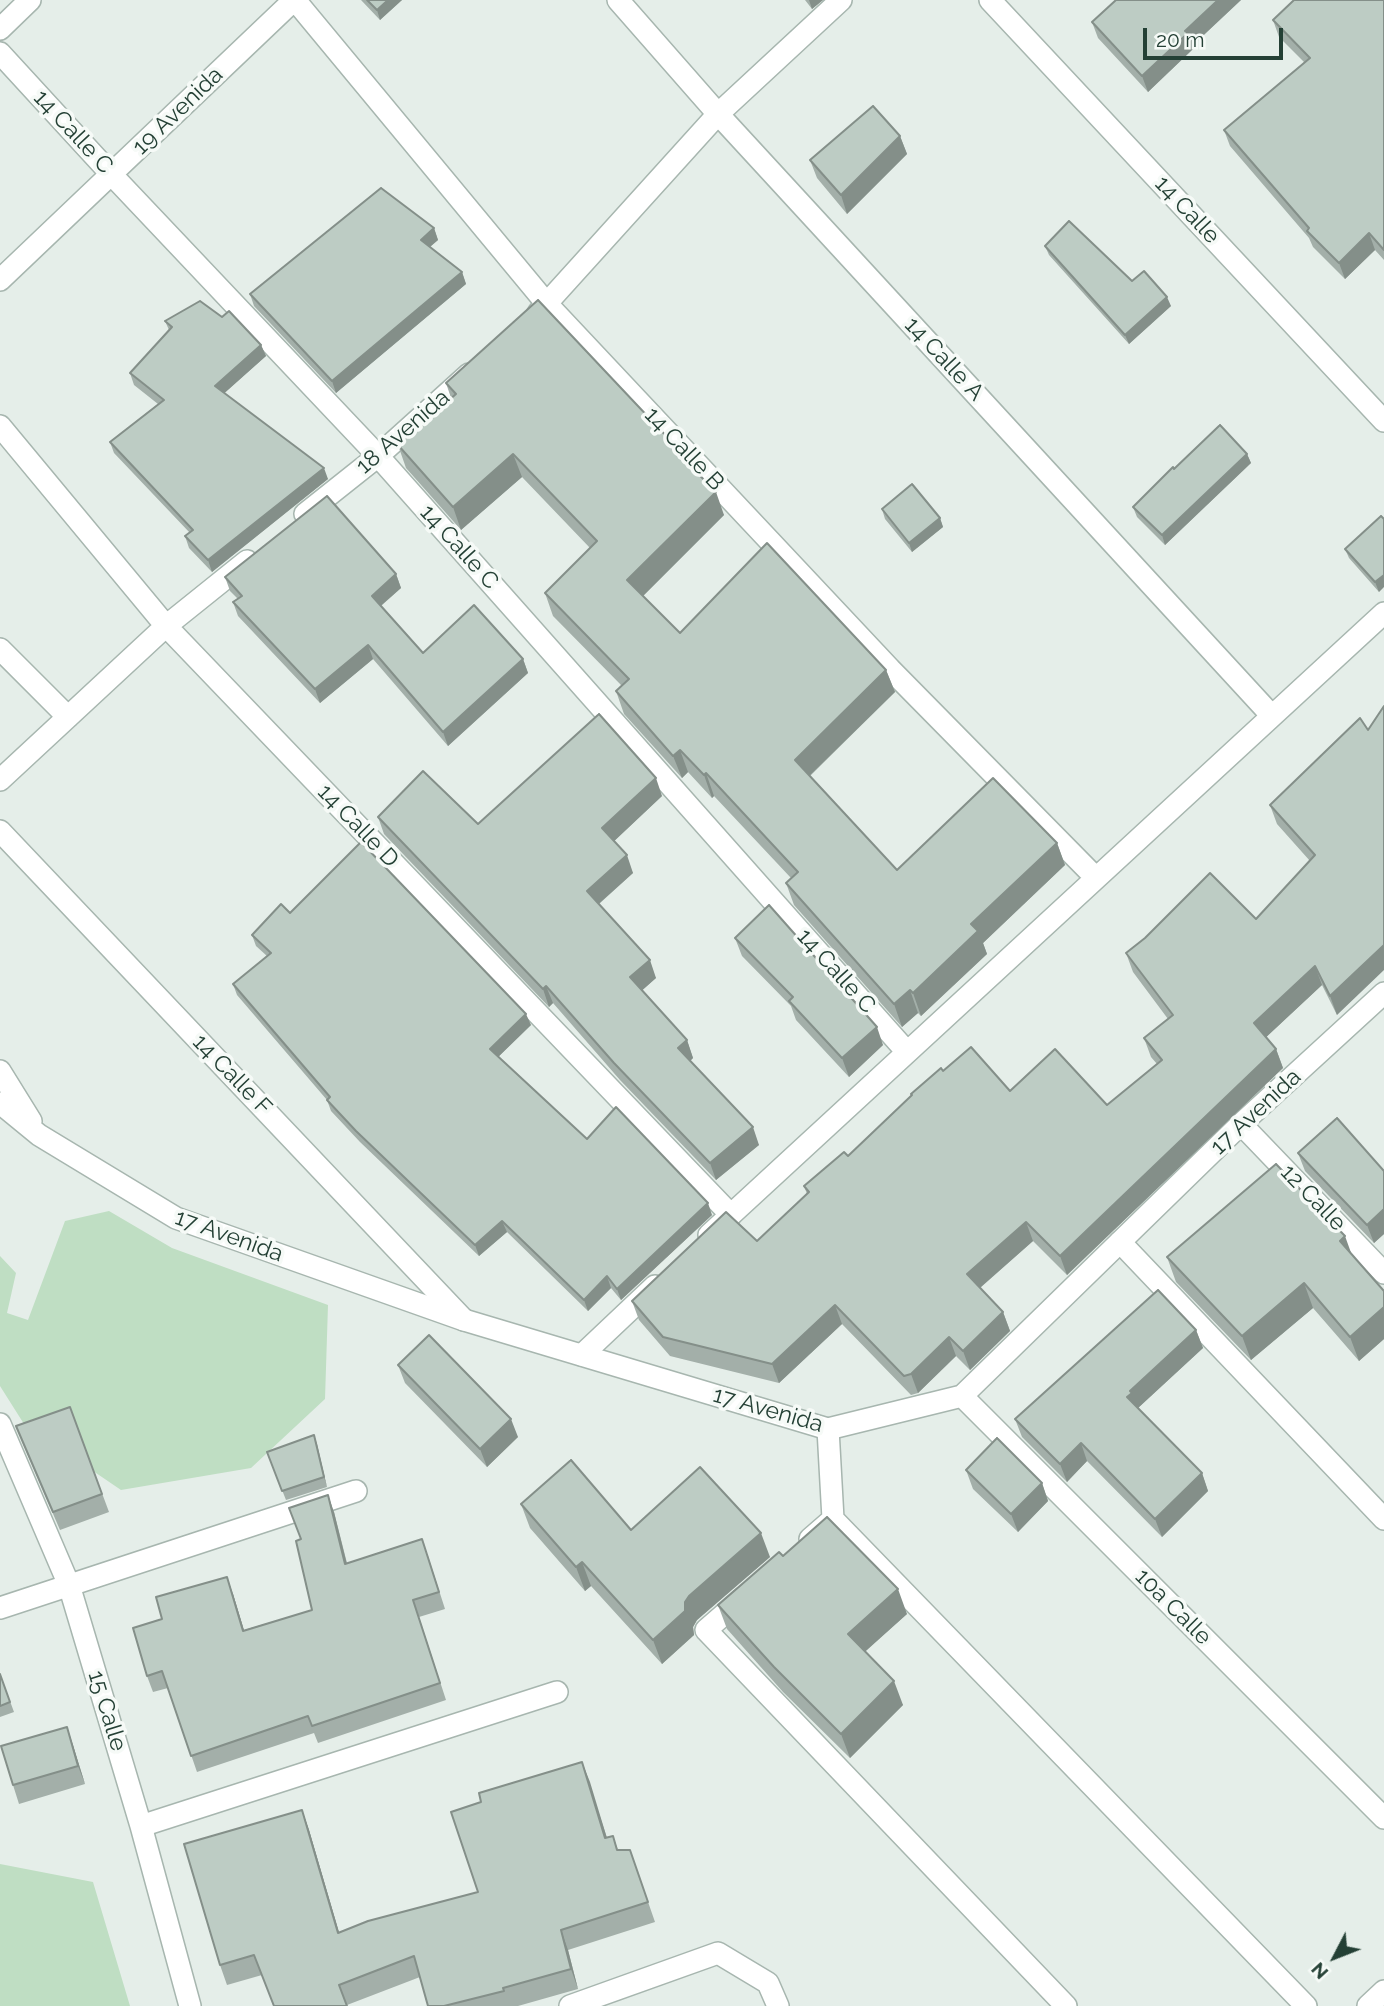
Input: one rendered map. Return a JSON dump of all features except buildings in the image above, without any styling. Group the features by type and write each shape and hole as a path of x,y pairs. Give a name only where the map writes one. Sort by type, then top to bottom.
{"street":[{"path":"0,29 30,0"},
{"name":"19 Avenida","path":"0,279 295,0"},
{"name":"14 Calle B","path":"295,0 547,304 890,669 1096,878"},
{"name":"14 Calle A","path":"618,0 718,114 1272,716"},
{"path":"527,322 547,304 718,114 841,0"},
{"name":"14 Calle","path":"990,0 1384,421"},
{"name":"14 Calle C","path":"0,53 378,456 907,1052"},
{"name":"18 Avenida","path":"293,524 378,456 487,358"},
{"name":"14 Calle D","path":"0,426 166,626 731,1215"},
{"path":"0,780 166,626 262,549"},
{"path":"691,1252 1384,613"},
{"path":"0,649 68,717"},
{"name":"14 Calle F","path":"0,831 464,1320"},
{"name":"17 Avenida","path":"0,1103 39,1135 176,1219 464,1320 828,1429 962,1395 1241,1124 1384,993"},
{"name":"17 Avenida","path":"0,1071 39,1135"},
{"name":"12 Calle","path":"1241,1124 1384,1273"},
{"path":"1120,1242 1384,1519"},
{"path":"582,1355 671,1271"},
{"name":"10a Calle","path":"962,1395 1384,1818"},
{"name":"15 Calle","path":"0,1424 69,1585 141,1826 190,2006"},
{"path":"828,1429 833,1519 1306,2006"},
{"path":"0,1608 356,1492"},
{"path":"794,1553 833,1519"},
{"path":"755,1587 706,1630 1066,2006"},
{"path":"141,1826 557,1692"},
{"path":"570,2006 718,1953 768,1983 778,2006"},
{"path":"1368,2006 1384,1991"}],"green space":[{"path":"109,1211 172,1248 328,1305 325,1399 251,1468 121,1490 24,1424 0,1386 0,1256 16,1273 7,1313 28,1320 65,1221"},
{"path":"0,1864 93,1882 130,2006 0,2006"}]}
